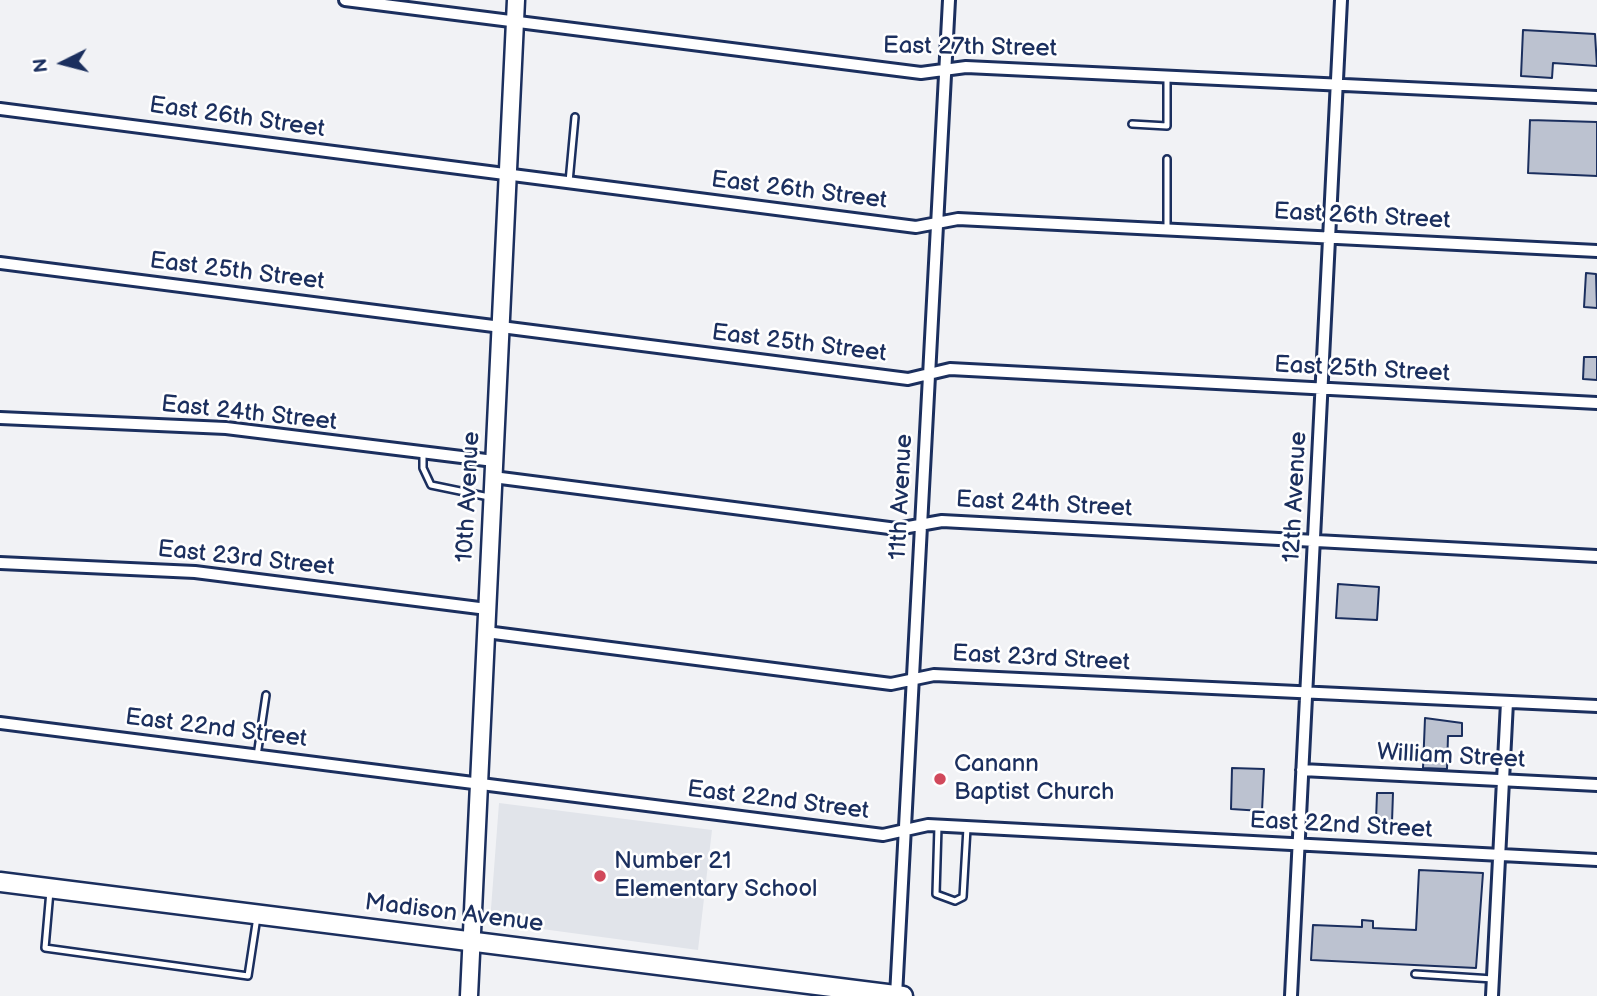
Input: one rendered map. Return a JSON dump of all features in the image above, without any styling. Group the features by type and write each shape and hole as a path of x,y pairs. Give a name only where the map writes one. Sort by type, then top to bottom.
{"main road":[{"name":"10th Avenue","path":"469,996 516,0"},
{"name":"Madison Avenue","path":"0,882 898,996"}],"street":[{"name":"East 27th Street","path":"345,0 921,73 966,67 1597,97"},
{"name":"11th Avenue","path":"898,996 949,0"},
{"name":"12th Avenue","path":"1291,996 1341,0"},
{"name":"East 26th Street","path":"0,109 916,227 958,219 1597,251"},
{"name":"East 25th Street","path":"0,262 908,379 950,369 1597,403"},
{"name":"East 24th Street","path":"0,418 226,428 423,453 493,469 784,517 897,529 942,521 1597,555"},
{"name":"East 23rd Street","path":"0,563 195,572 487,609"},
{"name":"East 23rd Street","path":"486,632 891,684 934,675 1597,706"},
{"path":"1492,996 1507,702"},
{"name":"East 22nd Street","path":"0,723 883,835 938,826 967,827 1597,860"},
{"name":"William Street","path":"1302,770 1597,785"}],"lane":[{"path":"1132,124 1167,126 1167,76"},
{"path":"569,182 575,117"},
{"path":"1167,159 1167,228"},
{"path":"423,453 423,468 431,485 492,497"},
{"path":"257,756 266,695"},
{"path":"938,826 936,894 955,901 963,897 967,827"},
{"path":"51,889 45,948 248,976 257,914"},
{"path":"1415,974 1493,979"}],"shaded area":[{"name":"Number 21 Elementary School","path":"499,803 712,830 698,950 490,922"}],"building":[{"path":"1523,30 1595,34 1597,66 1553,63 1552,78 1521,76"},
{"path":"1530,120 1597,122 1597,176 1528,173"},
{"path":"1586,273 1596,274 1597,308 1584,307"},
{"path":"1584,357 1597,357 1597,380 1583,379"},
{"path":"1338,584 1379,587 1377,620 1336,618"},
{"path":"1425,718 1462,723 1462,736 1448,736 1447,769 1423,768"},
{"path":"1232,768 1264,769 1262,811 1231,809"},
{"path":"1377,793 1393,793 1392,822 1376,821"},
{"path":"1419,870 1483,873 1476,968 1311,960 1313,925 1362,927 1362,920 1373,921 1373,928 1416,930"}],"place":[{"name":"Canann Baptist Church","path":"940,779"},
{"name":"Number 21 Elementary School","path":"600,876"}]}
